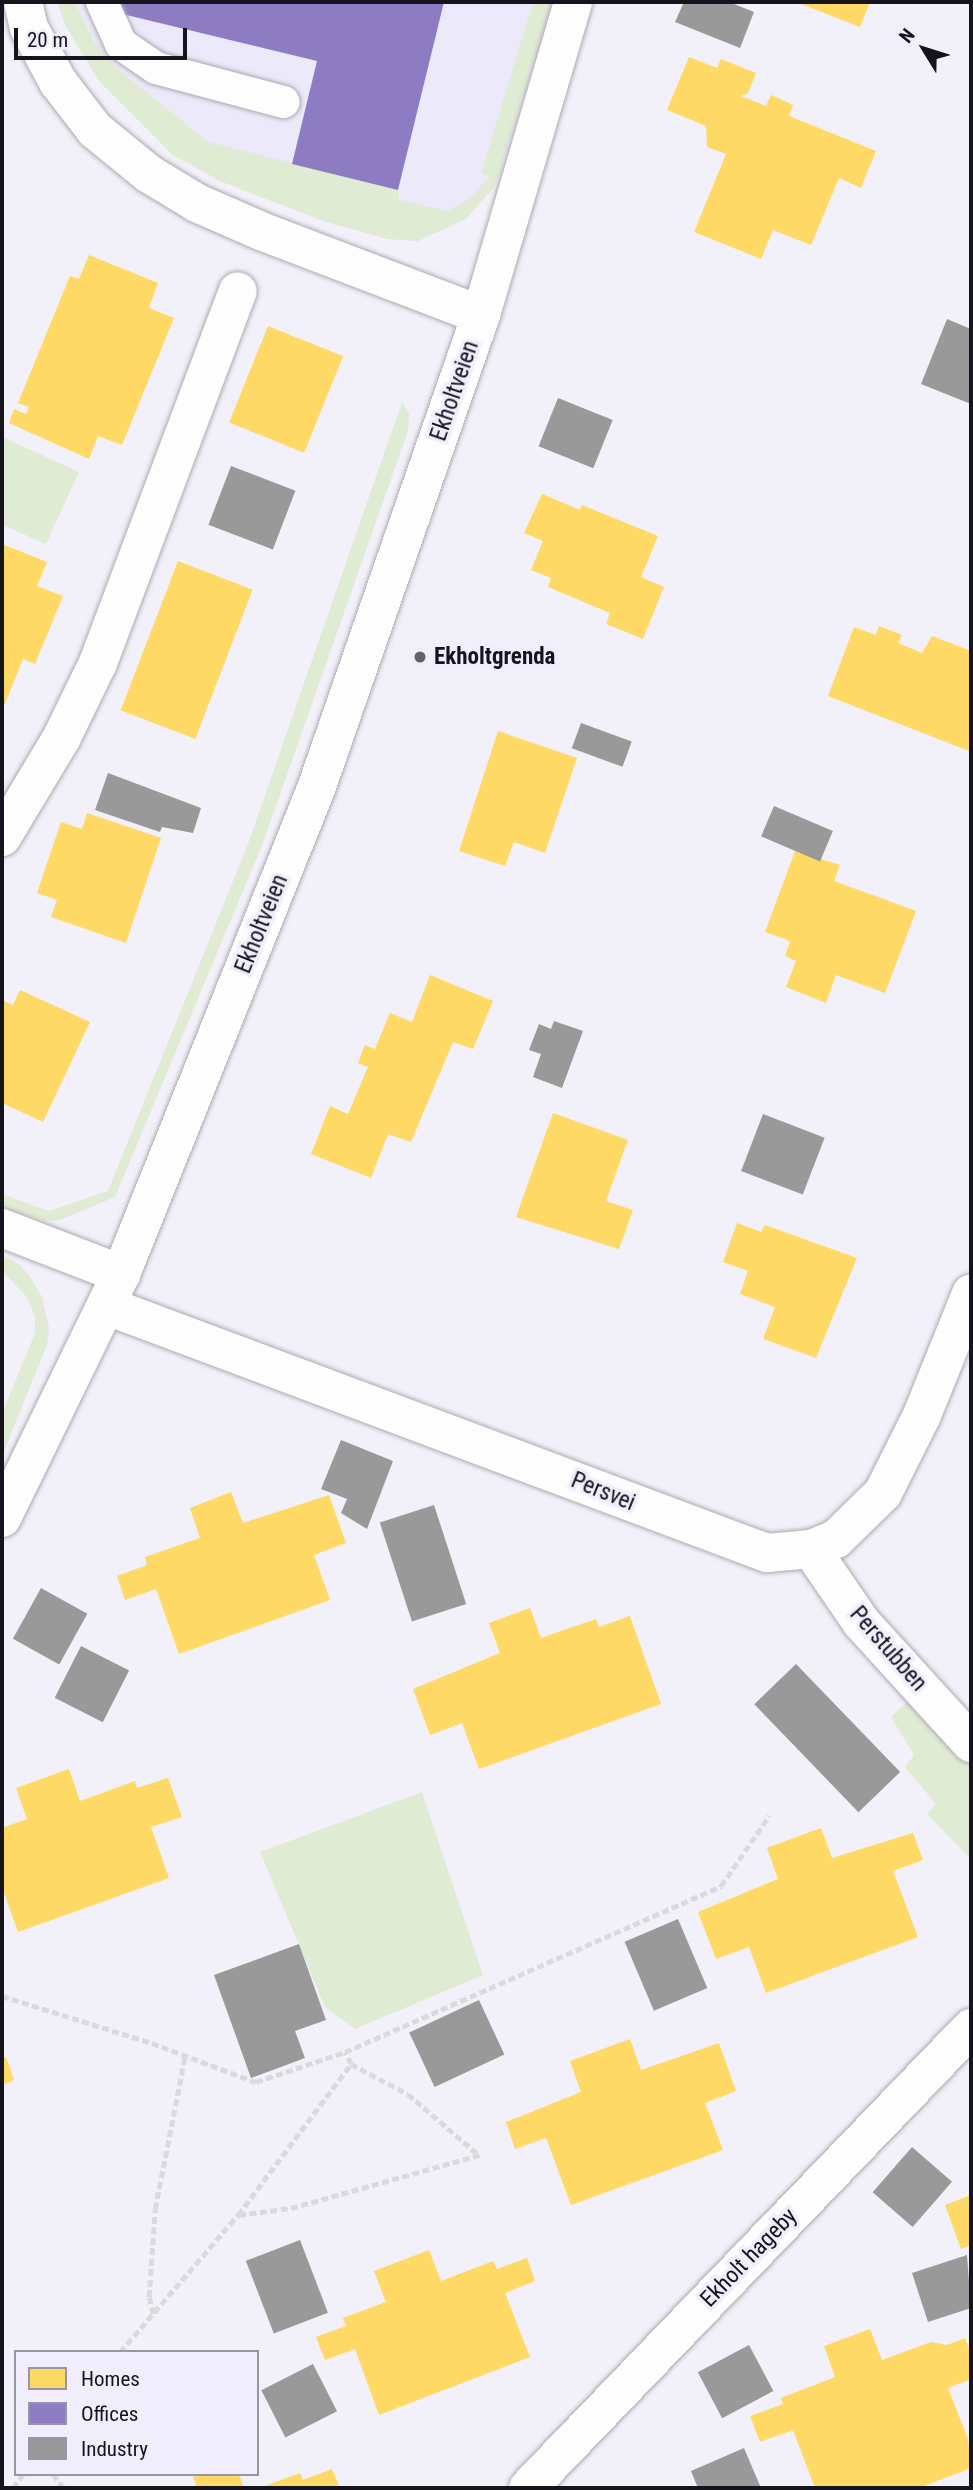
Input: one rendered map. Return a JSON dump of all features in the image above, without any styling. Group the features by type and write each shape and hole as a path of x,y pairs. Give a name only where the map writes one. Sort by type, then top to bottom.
{"street":[{"name":"Ekholtveien","path":"23,2 29,28 58,82 94,130 149,174 197,203 261,231 481,315"},
{"name":"Ekholtveien","path":"2,1518 114,1290 316,789 481,315 573,2"},
{"path":"2,837 61,737 98,663 238,291"},
{"path":"2,1228 114,1290"},
{"name":"Persvei","path":"114,1290 767,1553 811,1549 836,1539 883,1493 922,1415 971,1294"},
{"name":"Perstubben","path":"811,1549 861,1622 971,1743"},
{"name":"Ekholt hageby","path":"528,2488 971,2028"}],"lane":[{"path":"102,2 121,44 156,68 284,102"}],"path":[{"path":"2,1996 186,2056 256,2082 345,2052 721,1886 769,1816"},
{"path":"238,2215 291,2208 480,2155 408,2094 351,2064 345,2052"},
{"path":"153,2314 149,2297 155,2209 186,2056"},
{"path":"122,2350 238,2215 351,2064"}],"shaded area":[{"path":"57,2 557,2 507,170 466,219 418,241 388,239 323,221 220,181 173,155 99,81 65,25"}],"green space":[{"path":"57,2 75,2 95,43 113,65 208,142 398,190 399,200 448,211 469,199 489,177 481,173 533,2 552,2 495,186 466,219 418,241 388,239 323,221 220,181 173,155 99,81 65,25"},
{"path":"402,402 409,414 408,431 263,843 115,1197 60,1220 45,1221 2,1207 2,1194 49,1211 108,1191 248,844"},
{"path":"2,437 79,472 46,544 2,525"},
{"path":"2,1255 19,1264 31,1278 42,1297 49,1328 47,1345 2,1456 2,1414 35,1333 35,1317 27,1297 2,1271"},
{"path":"908,1701 971,1766 971,1859 927,1814 936,1804 905,1767 914,1755 891,1717"},
{"path":"422,1792 483,1975 355,2029 325,2007 260,1852"}],"building: Homes":[{"path":"796,2 870,2 860,27"},
{"path":"689,57 717,68 721,59 756,73 748,93 741,96 766,106 771,95 793,105 789,116 876,151 861,188 839,178 811,245 773,230 761,259 694,232 726,154 707,147 706,126 667,110"},
{"path":"89,255 158,283 149,308 174,318 122,445 98,436 89,459 9,423 14,409 26,414 29,407 18,403 70,276 79,279"},
{"path":"268,326 343,356 304,453 229,422"},
{"path":"542,494 580,510 582,505 658,536 641,577 664,587 643,639 606,624 610,613 548,587 551,578 531,570 543,541 524,533"},
{"path":"2,544 47,562 37,586 63,596 35,664 23,659 2,711"},
{"path":"178,561 253,590 195,739 121,710"},
{"path":"879,626 902,635 898,643 922,653 932,636 971,651 969,751 828,696 854,627 876,635"},
{"path":"498,731 577,758 545,853 514,842 505,866 459,851"},
{"path":"87,813 161,838 126,943 51,917 57,900 37,893 61,822 82,829"},
{"path":"795,851 840,865 834,881 916,911 885,993 836,975 826,1003 786,987 796,961 785,956 790,941 765,932"},
{"path":"430,975 493,1001 473,1049 453,1042 411,1142 388,1134 371,1178 311,1154 330,1106 348,1114 368,1067 358,1063 365,1045 375,1049 390,1013 412,1022"},
{"path":"20,990 90,1022 43,1122 2,1103 2,1000 13,1005"},
{"path":"553,1113 628,1140 606,1201 633,1210 619,1249 516,1217"},
{"path":"737,1223 761,1232 765,1225 857,1258 816,1358 763,1339 775,1307 740,1294 748,1271 723,1262"},
{"path":"231,1492 243,1523 329,1495 346,1543 314,1555 330,1600 179,1654 156,1589 125,1600 117,1576 147,1565 145,1557 200,1538 190,1508"},
{"path":"530,1608 541,1638 596,1619 599,1627 630,1616 661,1704 479,1769 462,1723 430,1735 413,1689 500,1653 489,1623"},
{"path":"69,1769 80,1801 135,1781 137,1788 168,1778 182,1817 151,1827 169,1878 18,1932 2,1887 2,1828 27,1819 16,1788"},
{"path":"821,1828 832,1858 913,1833 923,1860 893,1871 918,1937 766,1993 749,1947 716,1959 698,1912 778,1879 767,1848"},
{"path":"630,2039 641,2070 719,2043 736,2091 705,2103 723,2150 571,2205 546,2138 515,2149 506,2122 581,2092 570,2061"},
{"path":"6,2057 14,2080 2,2085 2,2059"},
{"path":"971,2195 971,2245 961,2249 945,2205"},
{"path":"429,2250 441,2281 493,2261 497,2269 527,2258 535,2281 505,2293 530,2357 379,2415 355,2349 325,2360 316,2337 346,2326 343,2318 386,2302 374,2271"},
{"path":"870,2329 882,2360 931,2342 947,2345 965,2338 971,2354 971,2379 948,2388 968,2439 971,2468 919,2488 815,2488 793,2430 760,2442 750,2416 783,2404 781,2398 835,2377 824,2346"},
{"path":"332,2469 340,2488 259,2488 300,2473 303,2480"},
{"path":"240,2476 244,2488 197,2488 193,2477"}],"building: Offices":[{"path":"117,2 444,2 398,190 292,164 317,61 114,12"}],"building: Industry":[{"path":"684,2 729,2 754,12 740,48 675,22"},
{"path":"947,319 971,329 971,404 921,384"},
{"path":"558,398 613,420 593,468 539,446"},
{"path":"231,466 295,491 273,550 208,525"},
{"path":"581,723 632,741 623,767 572,748"},
{"path":"108,773 201,808 193,833 162,827 160,832 95,810"},
{"path":"774,806 833,831 820,861 761,836"},
{"path":"554,1021 583,1031 562,1088 533,1077 541,1054 529,1050 539,1024 551,1029"},
{"path":"763,1114 825,1138 803,1195 741,1171"},
{"path":"341,1440 393,1461 367,1529 341,1513 347,1499 321,1489"},
{"path":"434,1505 466,1604 412,1622 380,1523"},
{"path":"41,1588 87,1614 59,1664 13,1639"},
{"path":"81,1646 129,1671 103,1722 55,1698"},
{"path":"796,1664 900,1772 858,1812 754,1704"},
{"path":"678,1919 707,1988 654,2011 625,1942"},
{"path":"299,1944 326,2020 295,2031 305,2058 251,2078 214,1975"},
{"path":"479,2000 504,2054 435,2087 409,2033"},
{"path":"912,2147 952,2182 913,2227 873,2192"},
{"path":"300,2240 328,2313 274,2334 246,2261"},
{"path":"967,2255 971,2308 928,2322 912,2273"},
{"path":"749,2345 773,2391 722,2418 698,2372"},
{"path":"313,2364 337,2411 285,2438 261,2390"},
{"path":"744,2448 761,2488 698,2488 691,2471"}],"place":[{"name":"Ekholtgrenda","path":"420,657"}]}
